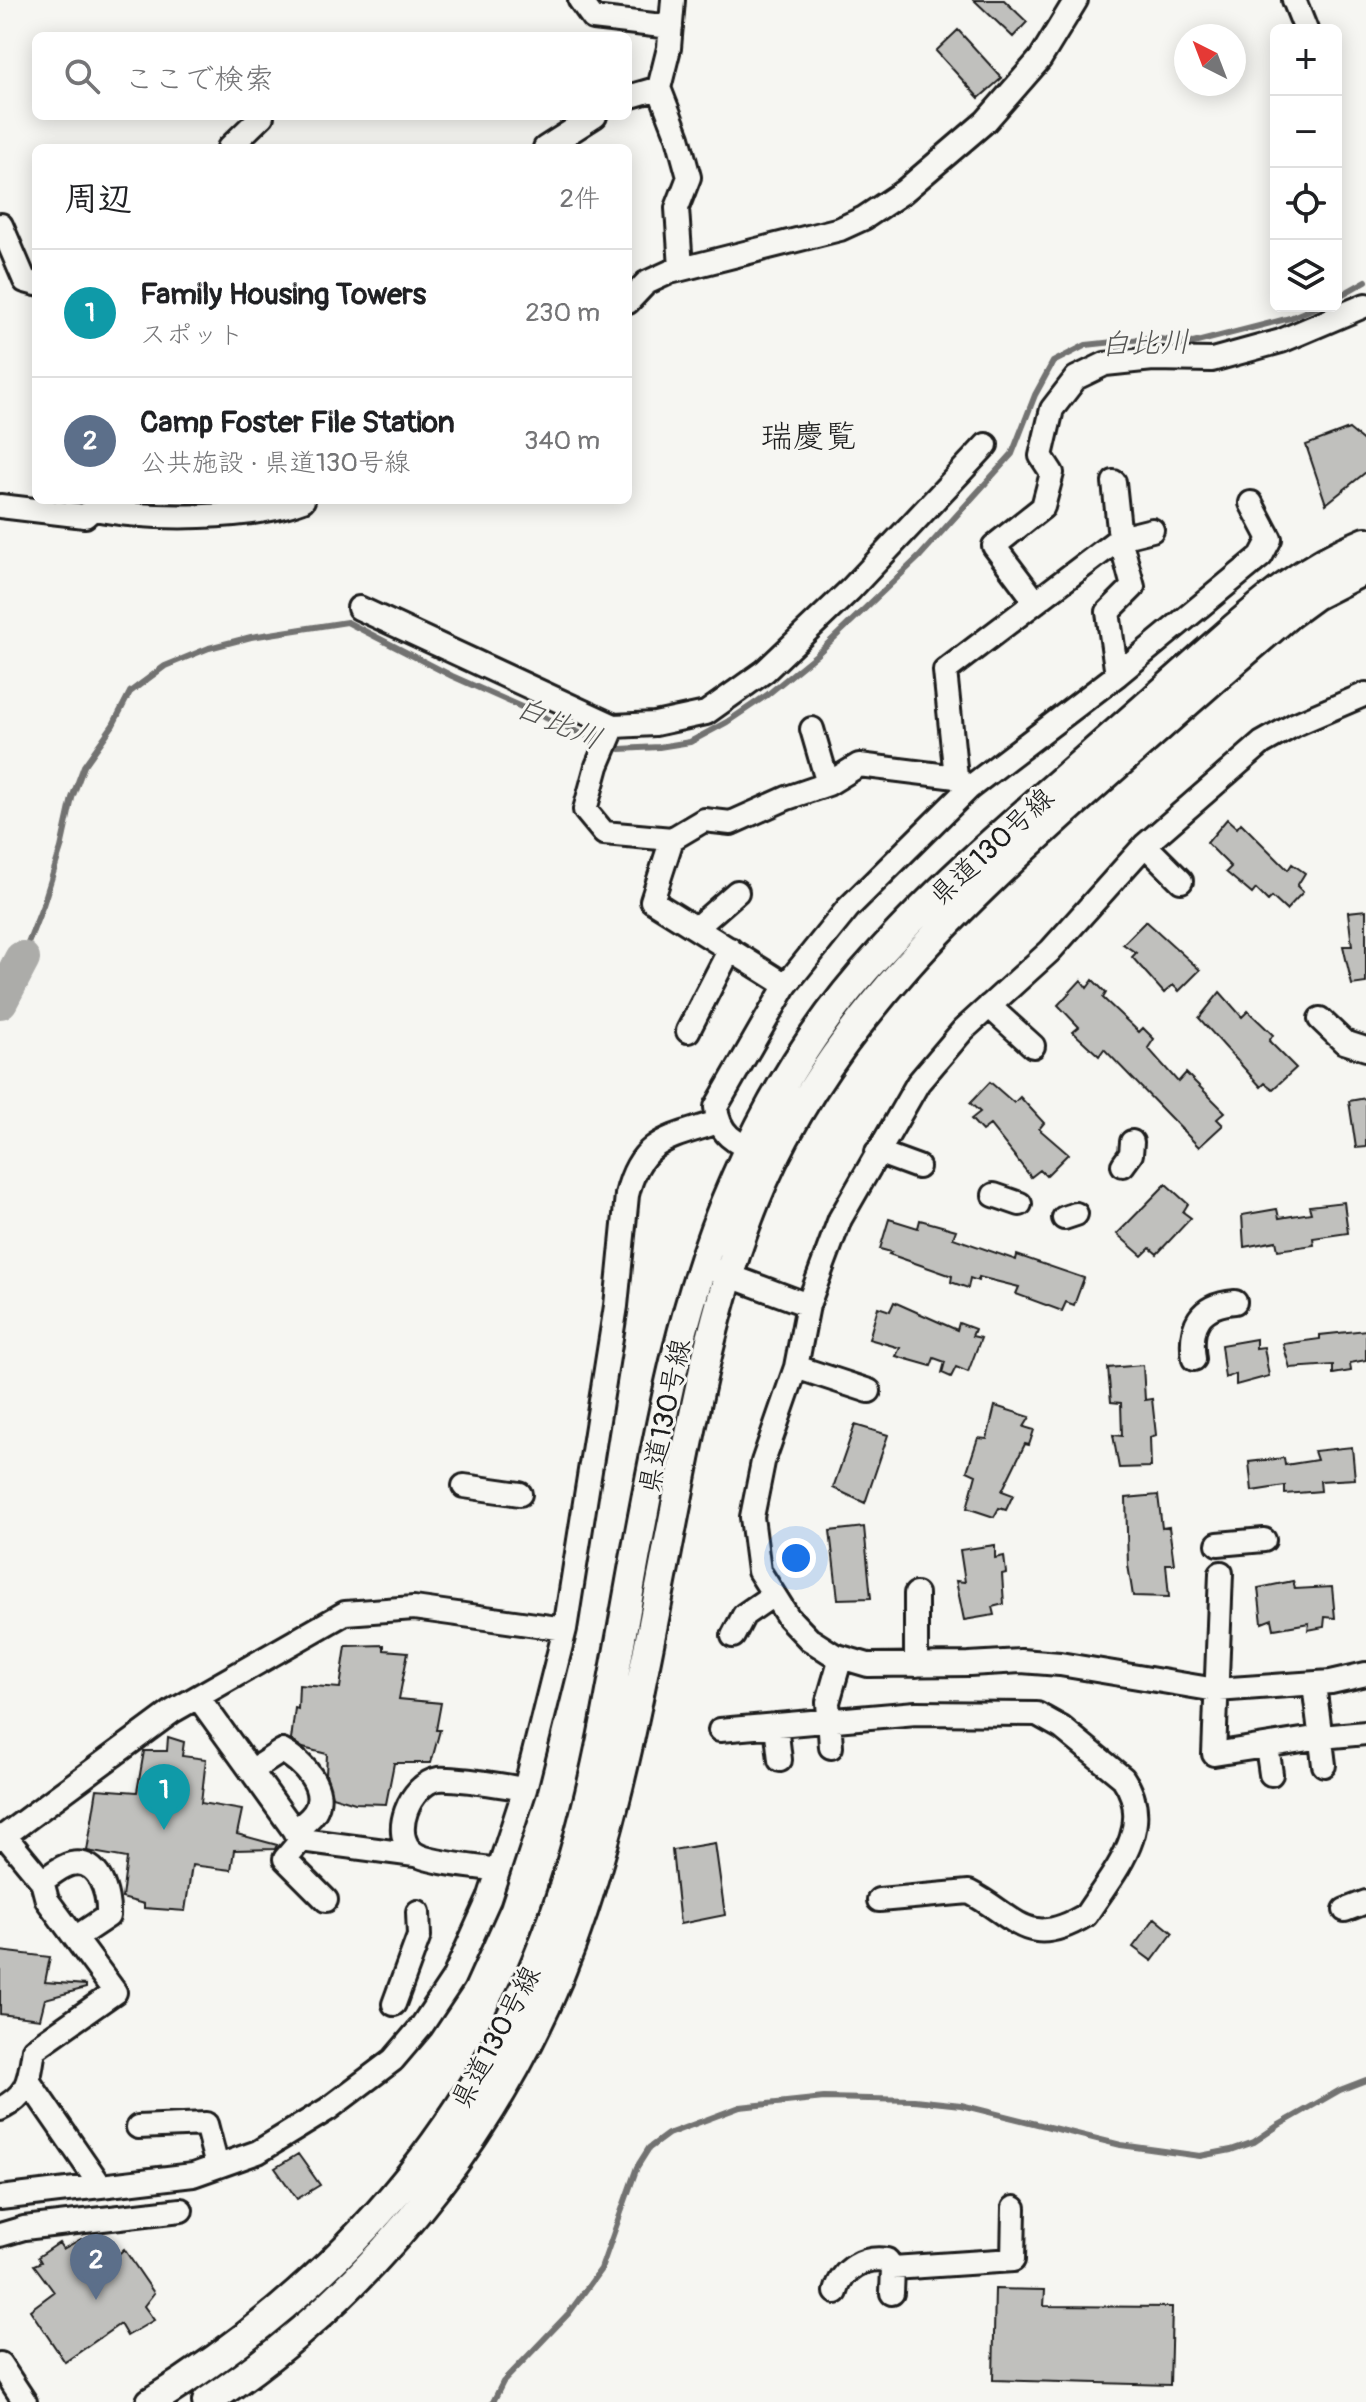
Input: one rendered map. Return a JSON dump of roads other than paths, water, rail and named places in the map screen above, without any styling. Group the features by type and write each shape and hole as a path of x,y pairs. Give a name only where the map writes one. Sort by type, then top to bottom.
{"main road":[{"name":"県道130号線","path":"207,2402 253,2370 321,2313 384,2251 461,2155 538,2021 582,1914 611,1814 634,1716 696,1405 729,1274 762,1183 761,1154 781,1087 819,1029 878,954 1039,800 1265,600 1332,556 1366,542"},
{"name":"県道130号線","path":"151,2402 235,2346 290,2302 365,2230 434,2146 512,2015 553,1918 587,1806 665,1399 681,1331 728,1195 807,1101 842,1047 901,971 958,911 1022,849 1289,614 1337,582 1366,569"},
{"path":"1337,582 1366,576"}],"street":[{"path":"580,0 593,18 671,27"},
{"path":"673,0 669,48 659,88 689,177 677,208 681,268"},
{"path":"632,298 646,283 681,268 840,229 864,218 903,192 995,112 1040,59 1076,0"},
{"path":"1294,0 1304,24"},
{"path":"632,96 659,88"},
{"path":"233,144 258,120"},
{"path":"551,144 589,120"},
{"path":"1,225 25,281 32,283"},
{"path":"1036,602 994,546 1043,507 1052,473 1041,456 1052,409 1076,378 1105,364 1153,359 1212,360 1281,341 1366,305"},
{"path":"359,608 613,729 706,713 765,671 851,589 986,445"},
{"path":"1114,482 1120,538 1133,587 1108,612 1117,675"},
{"path":"761,1154 728,1137 718,1122 716,1107 786,985 848,908 962,782 1117,675 1261,556 1270,539 1251,503"},
{"path":"0,506 85,516 99,504 120,514 221,515 280,504"},
{"path":"962,782 945,671 1120,538 1152,530"},
{"path":"1366,694 1296,724 1262,743 1145,845 1050,951 963,1030 918,1083 840,1219 808,1305 796,1367 763,1462 752,1517 759,1571 773,1595 809,1639 841,1657 868,1665 1021,1661 1216,1690 1314,1684 1366,1674"},
{"path":"613,729 601,756 585,810 604,833 672,839 704,820 731,823 828,784 859,765 962,782"},
{"path":"812,729 828,784"},
{"path":"672,839 652,901 786,985"},
{"path":"1145,845 1181,881"},
{"path":"696,928 737,892"},
{"path":"688,1031 730,949"},
{"path":"989,1006 1033,1046"},
{"path":"1320,1019 1344,1042 1366,1049"},
{"path":"0,2198 193,2175 258,2152 328,2109 393,2060 421,2027 453,1979 474,1935 498,1870 525,1789 565,1629 616,1306 631,1178 644,1155 656,1143 718,1122"},
{"path":"1123,1165 1131,1154 1132,1142"},
{"path":"877,1152 918,1167"},
{"path":"994,1195 1020,1204"},
{"path":"702,1266 808,1305"},
{"path":"1194,1359 1192,1344 1198,1319 1222,1303 1235,1302"},
{"path":"796,1367 869,1391"},
{"path":"464,1486 520,1494"},
{"path":"1218,1544 1264,1540"},
{"path":"1221,1573 1214,1754 1366,1733"},
{"path":"916,1594 916,1665"},
{"path":"733,1636 744,1615 773,1595"},
{"path":"0,2109 19,2099 29,2082 34,2049 115,1992 47,1900 42,1881 2,1838 173,1711 345,1613 414,1608 565,1629"},
{"path":"831,1747 828,1702 841,1657"},
{"path":"1314,1684 1324,1765"},
{"path":"198,1697 298,1835 498,1870"},
{"path":"720,1730 916,1713 1037,1714 1062,1728 1123,1778 1134,1798 1136,1830 1129,1848 1086,1915 1075,1922 1046,1930 1031,1930 1016,1924 969,1892 879,1900"},
{"path":"776,1725 780,1760"},
{"path":"1267,1746 1271,1774"},
{"path":"251,1771 282,1751 302,1762 314,1782 318,1797 316,1811 285,1859 326,1900"},
{"path":"415,1855 406,1844 404,1826 408,1805 415,1792 424,1785 439,1779 525,1789"},
{"path":"42,1881 71,1864 84,1865 96,1872 109,1901 108,1916 75,1938"},
{"path":"394,2004 419,1936 418,1912"},
{"path":"29,2082 100,2185"},
{"path":"138,2127 206,2124 217,2166"},
{"path":"893,2268 1013,2260 1014,2208"},
{"path":"0,2235 24,2228 181,2210"},
{"path":"836,2292 847,2273 864,2260 887,2260 893,2268 892,2293"},
{"path":"2,2367 7,2402"},
{"path":"2,2367 25,2402"}],"waterway":[{"name":"白比川","path":"1342,295 1366,281"},
{"name":"白比川","path":"611,746 620,749 690,742 767,695 816,655 919,557 1012,454 1035,395 1053,362 1086,345 1151,338 1193,343 1304,312"},
{"name":"白比川","path":"22,959 43,905 61,848 72,798 84,766 113,725 130,692 165,666 209,648 251,637 347,622 452,676 600,742"},
{"name":"白比川","path":"0,1001 22,959"},
{"path":"493,2402 503,2382 569,2313 601,2269 637,2167 649,2148 668,2134 740,2107 824,2098 914,2100 961,2105 1121,2145 1200,2156 1254,2142 1340,2090 1366,2080"}],"place":[{"name":"Family Housing Towers","path":"164,1830"},
{"name":"Camp Foster File Station","path":"96,2300"}],"district":[{"name":"瑞慶覧","path":"809,436"}]}
